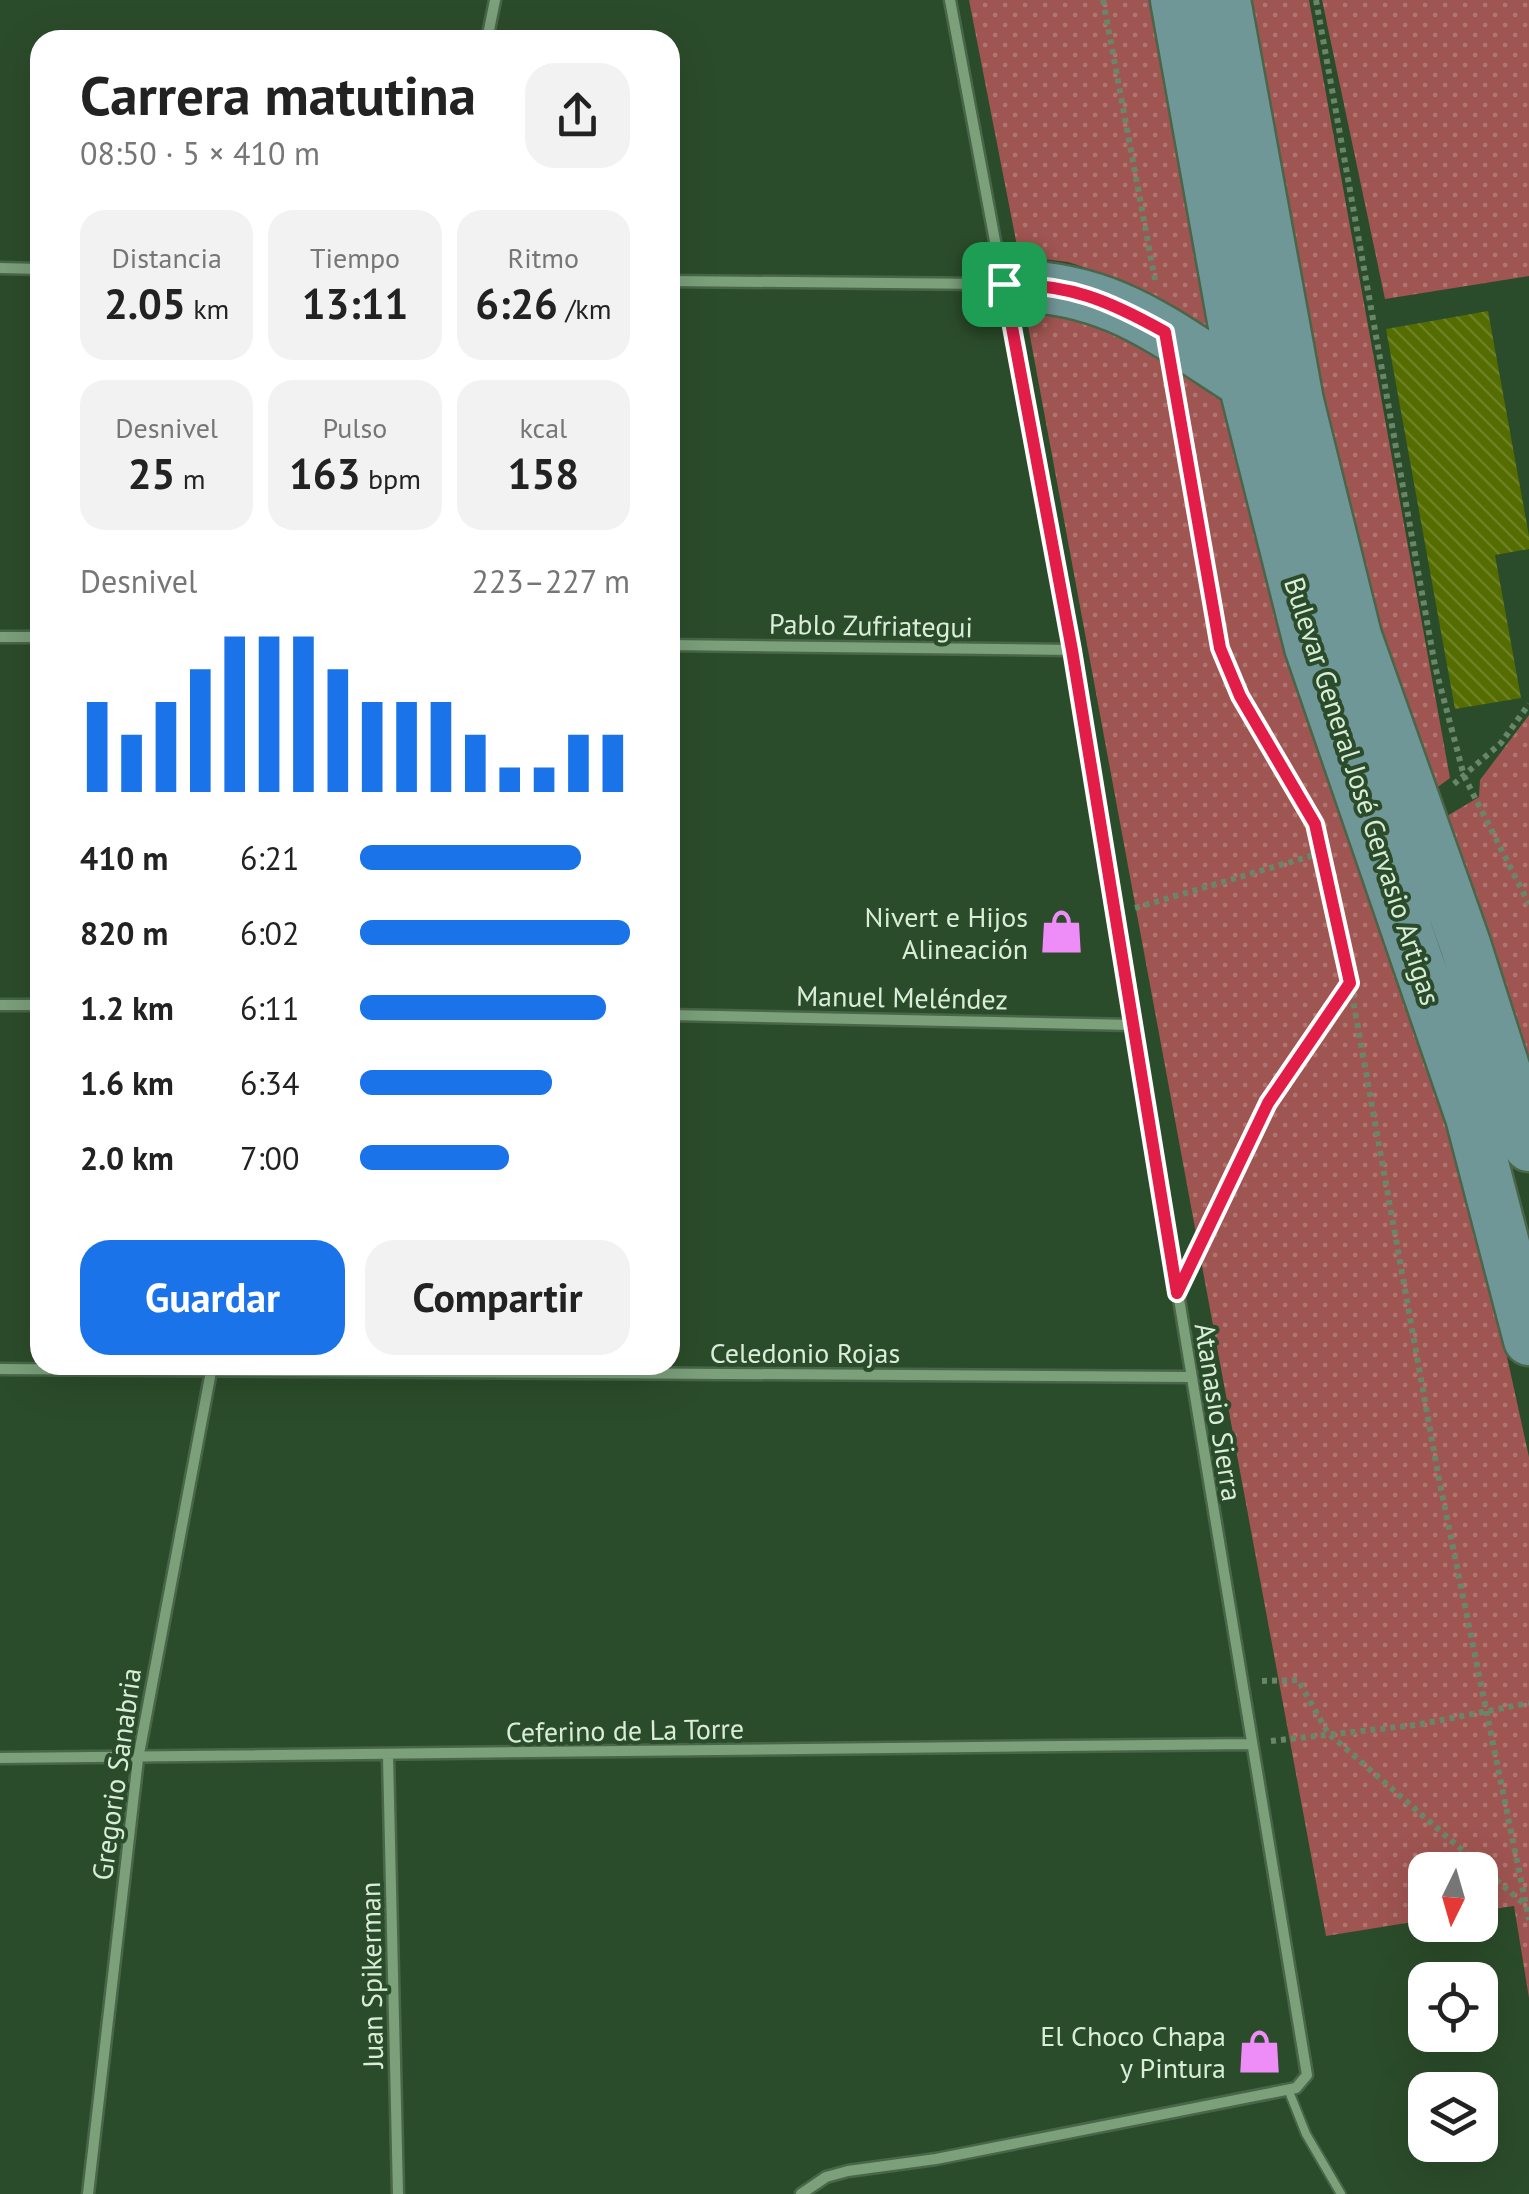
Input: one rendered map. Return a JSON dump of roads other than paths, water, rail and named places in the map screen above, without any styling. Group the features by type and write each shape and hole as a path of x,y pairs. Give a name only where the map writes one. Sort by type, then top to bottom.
{"main road":[{"name":"Bulevar General José Gervasio Artigas","path":"1176,0 1244,383 1310,647 1471,1117 1529,1340"},
{"name":"Bulevar General José Gervasio Artigas","path":"1226,0 1298,401 1356,636 1464,944 1529,1146"},
{"path":"1004,284 1073,289 1110,301 1244,383"}],"street":[{"path":"489,30 495,0"},
{"name":"Atanasio Sierra","path":"950,0 1072,650 1307,2071 1300,2086 1288,2089"},
{"path":"0,268 30,268"},
{"path":"680,281 1004,284"},
{"path":"0,636 30,637"},
{"name":"Pablo Zufriategui","path":"680,645 1072,650"},
{"path":"0,1005 30,1005"},
{"name":"Manuel Meléndez","path":"680,1015 1133,1025"},
{"name":"Celedonio Rojas","path":"0,1370 30,1370"},
{"name":"Celedonio Rojas","path":"680,1372 1190,1377"},
{"name":"Gregorio Sanabria","path":"88,2194 138,1759 211,1375"},
{"name":"Ceferino de La Torre","path":"0,1758 1250,1744"},
{"name":"Juan Spikerman","path":"388,1756 398,2194"},
{"path":"801,2194 826,2177 848,2171 954,2156 1288,2089"}],"lane":[{"path":"1288,2089 1306,2134 1341,2194"}],"place":[{"name":"Nivert e Hijos Alineación","path":"1061,932"},
{"name":"El Choco Chapa y Pintura","path":"1259,2051"}]}
